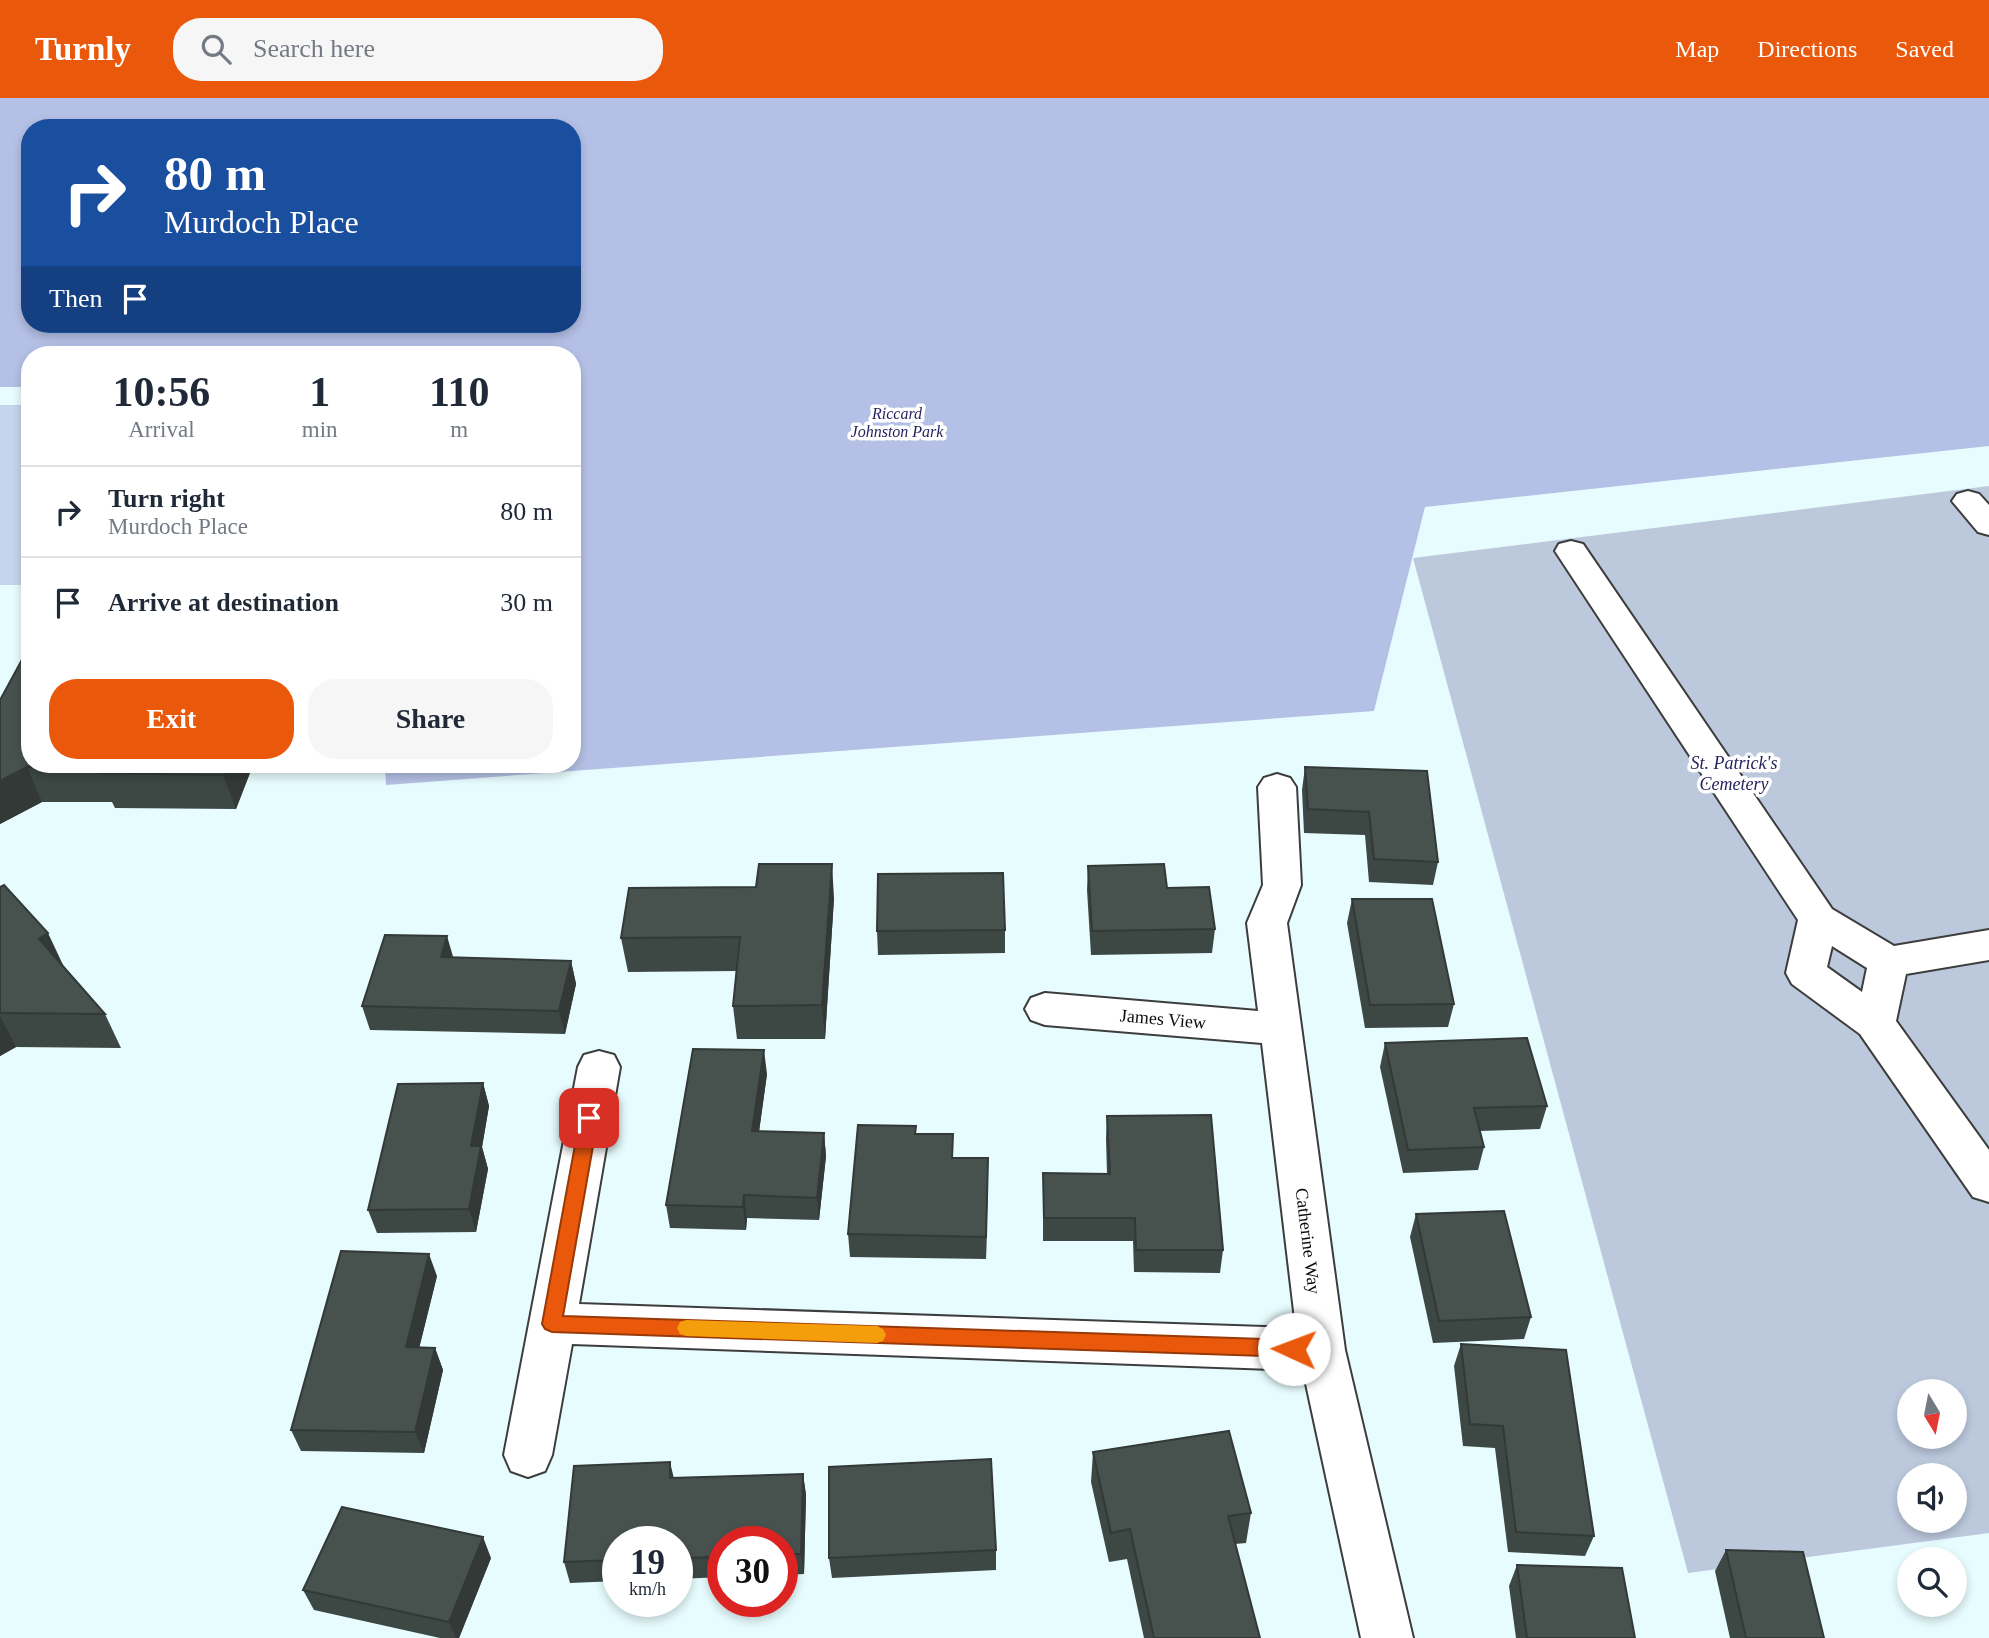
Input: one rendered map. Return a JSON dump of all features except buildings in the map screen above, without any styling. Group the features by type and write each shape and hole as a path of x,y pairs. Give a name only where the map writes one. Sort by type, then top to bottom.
{"street":[{"path":"1968,501 1989,525"},
{"path":"1572,551 1818,919 1889,962 1989,945"},
{"name":"Catherine Way","path":"1277,787 1282,885 1267,923 1280,1029 1322,1350 1387,1638"},
{"path":"1818,919 1806,973 1875,1023 1989,1184"},
{"path":"1875,1023 1889,962"},
{"name":"James View","path":"1045,1009 1280,1029"},
{"path":"528,1455 599,1067"},
{"path":"552,1324 1322,1350"}],"green space":[{"name":"Riccard Johnston Park","path":"0,98 1989,98 1989,446 1425,507 1374,711 581,770 581,346 21,346 21,387 0,387"},
{"name":"St. Patrick's Cemetery","path":"1989,486 1989,1533 1688,1573 1413,558"},
{"name":"Riccard Johnston Park","path":"385,773 546,773 386,785"}],"shaded area":[{"path":"0,405 21,405 21,585 0,585"}],"slow traffic":[{"path":"686,1328 877,1335"}],"route":[{"path":"589,1118 552,1324 1294,1349"}]}
